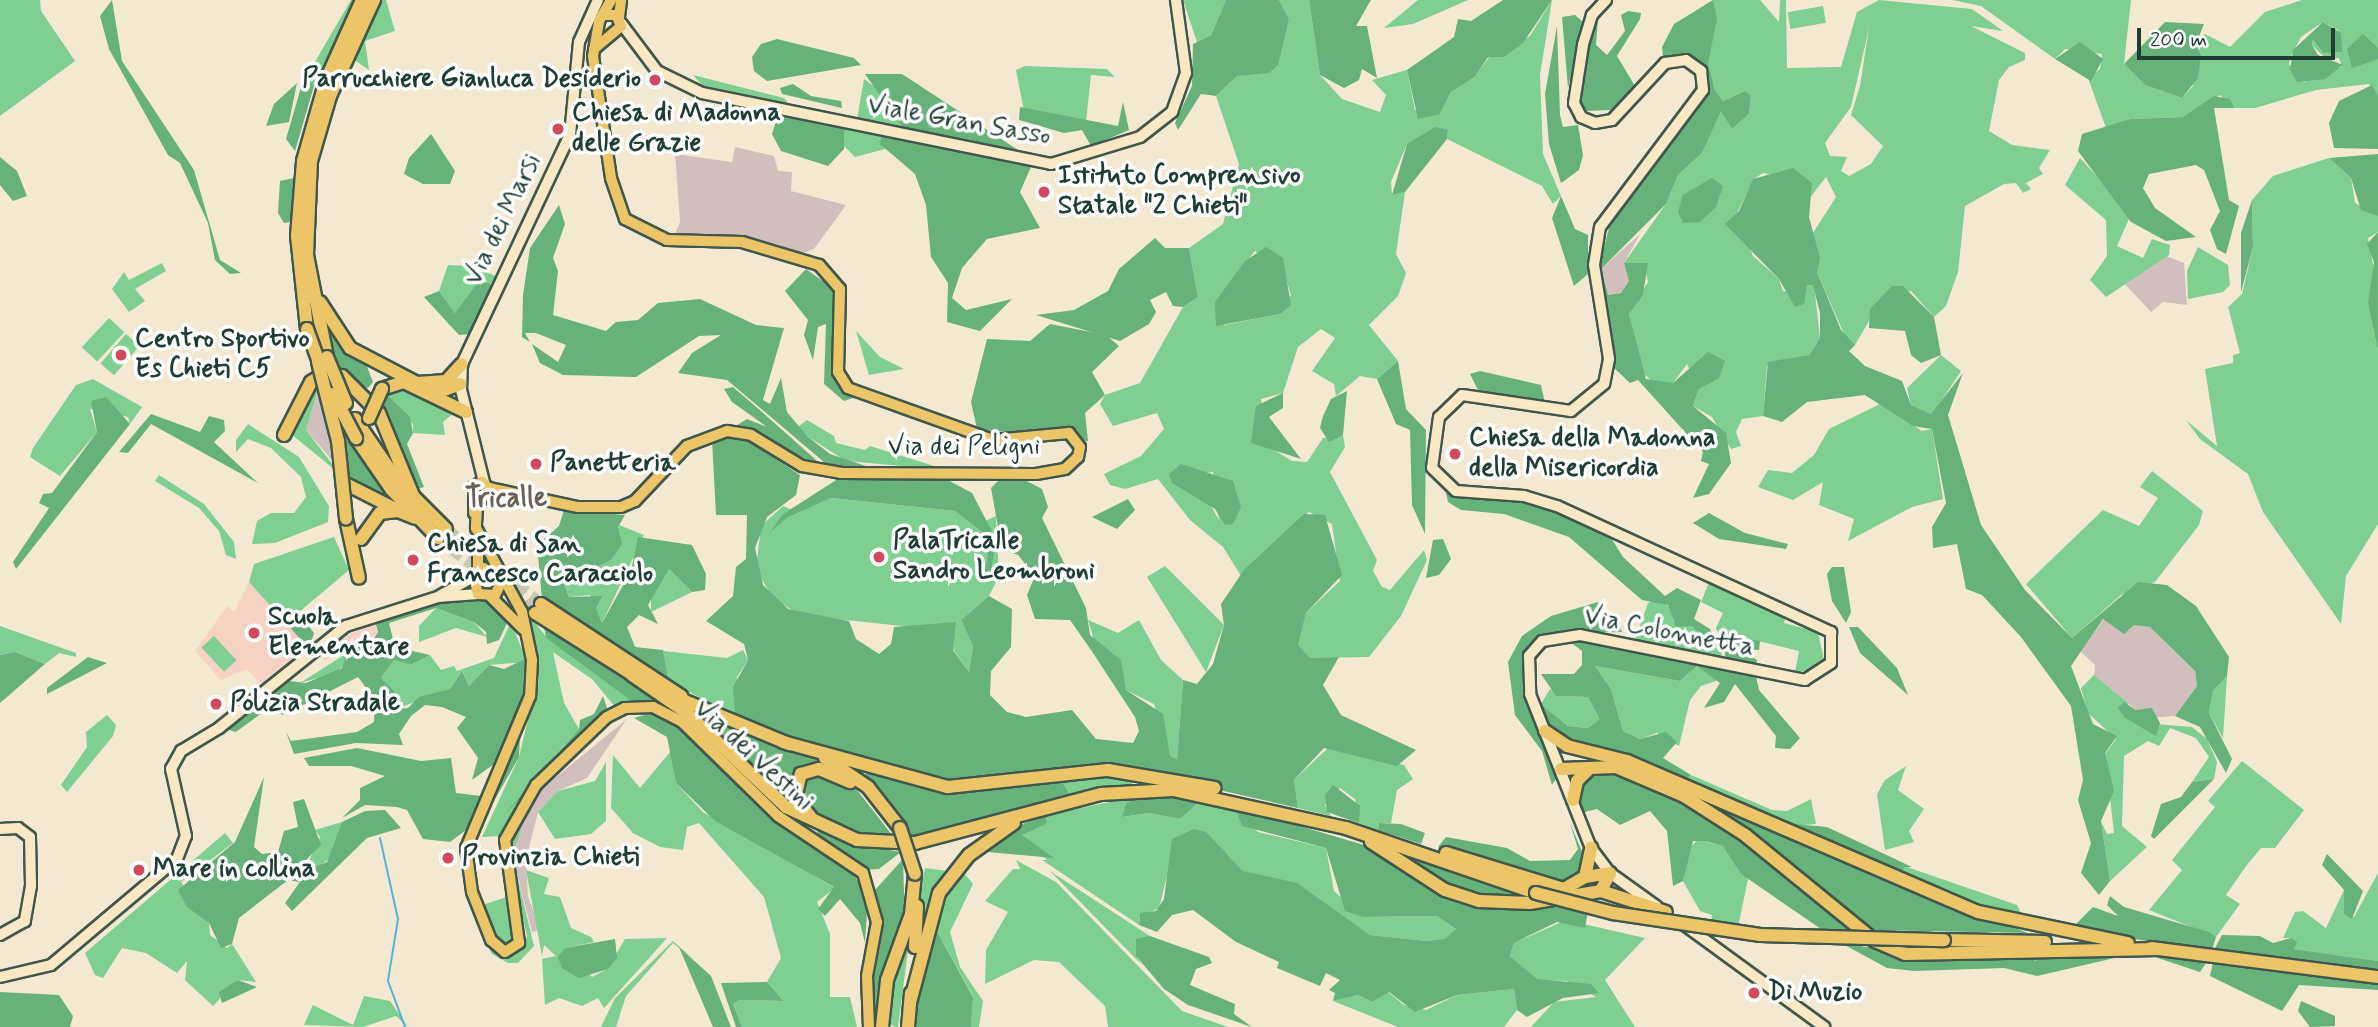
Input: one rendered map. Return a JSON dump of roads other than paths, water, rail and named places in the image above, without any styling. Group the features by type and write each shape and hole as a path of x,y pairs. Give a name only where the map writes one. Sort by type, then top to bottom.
{"highway":[{"path":"348,485 442,533 377,454 307,329 297,236 303,161 320,94 362,0"},
{"path":"359,578 346,519 338,441 308,270 307,203 319,130 374,0"},
{"path":"308,270 327,319 365,358 424,386 446,382 462,364"},
{"path":"323,360 356,438 421,522"},
{"path":"284,435 310,382 326,373 342,376 379,413 414,498"},
{"path":"377,454 369,418 382,389 398,382 433,394 466,412"},
{"path":"433,394 460,384"},
{"path":"361,539 373,518 398,511"},
{"path":"705,711 538,609 687,713 786,807 830,830 867,842 907,844 1025,814 1140,790 1189,792 1273,809 1564,889 1585,877 1611,873"},
{"path":"632,675 705,711 844,768 892,815 907,844 915,874 909,1025"},
{"path":"1545,731 1589,752 1627,761 1978,912 2159,949 2378,977"},
{"path":"783,742 948,787 1130,771 1227,792 1273,809"},
{"path":"1561,769 1589,752"},
{"path":"1573,800 1577,781 1591,768"},
{"path":"830,830 795,799 797,779 810,769 847,780 892,815"},
{"path":"1561,769 1626,769 1701,806 1894,950 1931,957 2159,949"},
{"path":"911,999 926,927 944,887 969,855 1025,814"},
{"path":"1346,828 1445,890 1479,901 1530,903 1601,891 1665,912"},
{"path":"1388,841 1536,893 1605,912 1760,935 2159,949"},
{"path":"1585,877 1591,848"},
{"path":"1601,891 1611,873"},
{"path":"882,1027 887,980 911,914 915,874"}],"main road":[{"name":"Via dei Marsi","path":"478,594 476,528 481,488 478,459 460,384 462,364 570,135 579,42 598,0"},
{"name":"Via dei Peligni","path":"481,488 578,507 621,507 635,501 687,446 727,431 751,435 802,466 840,473 1036,474 1065,469 1078,457 1080,447 1069,433 993,440 864,399 848,388 838,372 840,289 819,265 742,242 667,240 633,225 617,205 611,178 594,49 603,15 611,0"},
{"path":"594,49 614,35 620,20 621,0"},
{"name":"Viale Gran Sasso","path":"620,20 632,42 657,71 683,86 1017,160 1074,159 1162,124 1182,93 1186,73 1176,0"},
{"name":"Via Colonnetta","path":"1606,0 1592,15 1583,45 1574,103 1581,117 1595,123 1612,120 1665,63 1686,60 1701,71 1703,90 1600,228 1594,265 1609,359 1604,384 1585,404 1556,412 1462,395 1439,417 1432,468 1456,491 1524,496 1558,506 1831,632 1831,663 1805,680 1559,635 1542,641 1525,674 1591,848 1611,873 1824,1027"},
{"path":"603,15 620,20"},
{"path":"599,27 614,35"},
{"name":"Viale Gran Sasso","path":"614,35 632,42"},
{"path":"476,528 500,576 491,597"},
{"path":"438,597 476,574 500,576"},
{"name":"Via dei Vestini","path":"500,576 529,638 530,696 465,855 472,892 495,946 510,952 519,943 505,840 536,785 615,712 659,709 682,722 778,816 863,873 877,922 867,976 869,1027"},
{"path":"0,977 51,965 177,859 186,836 171,769 181,751 219,728 346,626 438,597 478,594 491,597 529,638"},
{"path":"0,829 27,833 31,864 29,914 0,935"}],"waterway":[{"path":"380,838 398,919 388,981 405,1027"}],"tunnel":[{"path":"446,529 541,604"},
{"path":"438,538 535,613"}],"place":[{"name":"Parrucchiere Gianluca Desiderio","path":"655,80"},
{"name":"Chiesa di Madonna delle Grazie","path":"558,129"},
{"name":"Istituto Comprensivo Statale \"2 Chieti\"","path":"1044,192"},
{"name":"Centro Sportivo Es Chieti C5","path":"121,355"},
{"name":"Chiesa della Madonna della Misericordia","path":"1455,454"},
{"name":"Panetteria","path":"536,464"},
{"name":"PalaTricalle Sandro Leombroni","path":"879,557"},
{"name":"Chiesa di San Francesco Caracciolo","path":"413,560"},
{"name":"Scuola Elementare","path":"254,633"},
{"name":"Polizia Stradale","path":"216,704"},
{"name":"Provinzia Chieti","path":"448,858"},
{"name":"Mare in collina","path":"139,870"},
{"name":"Di Muzio","path":"1754,993"}],"district":[{"name":"Tricalle","path":"506,499"}]}
